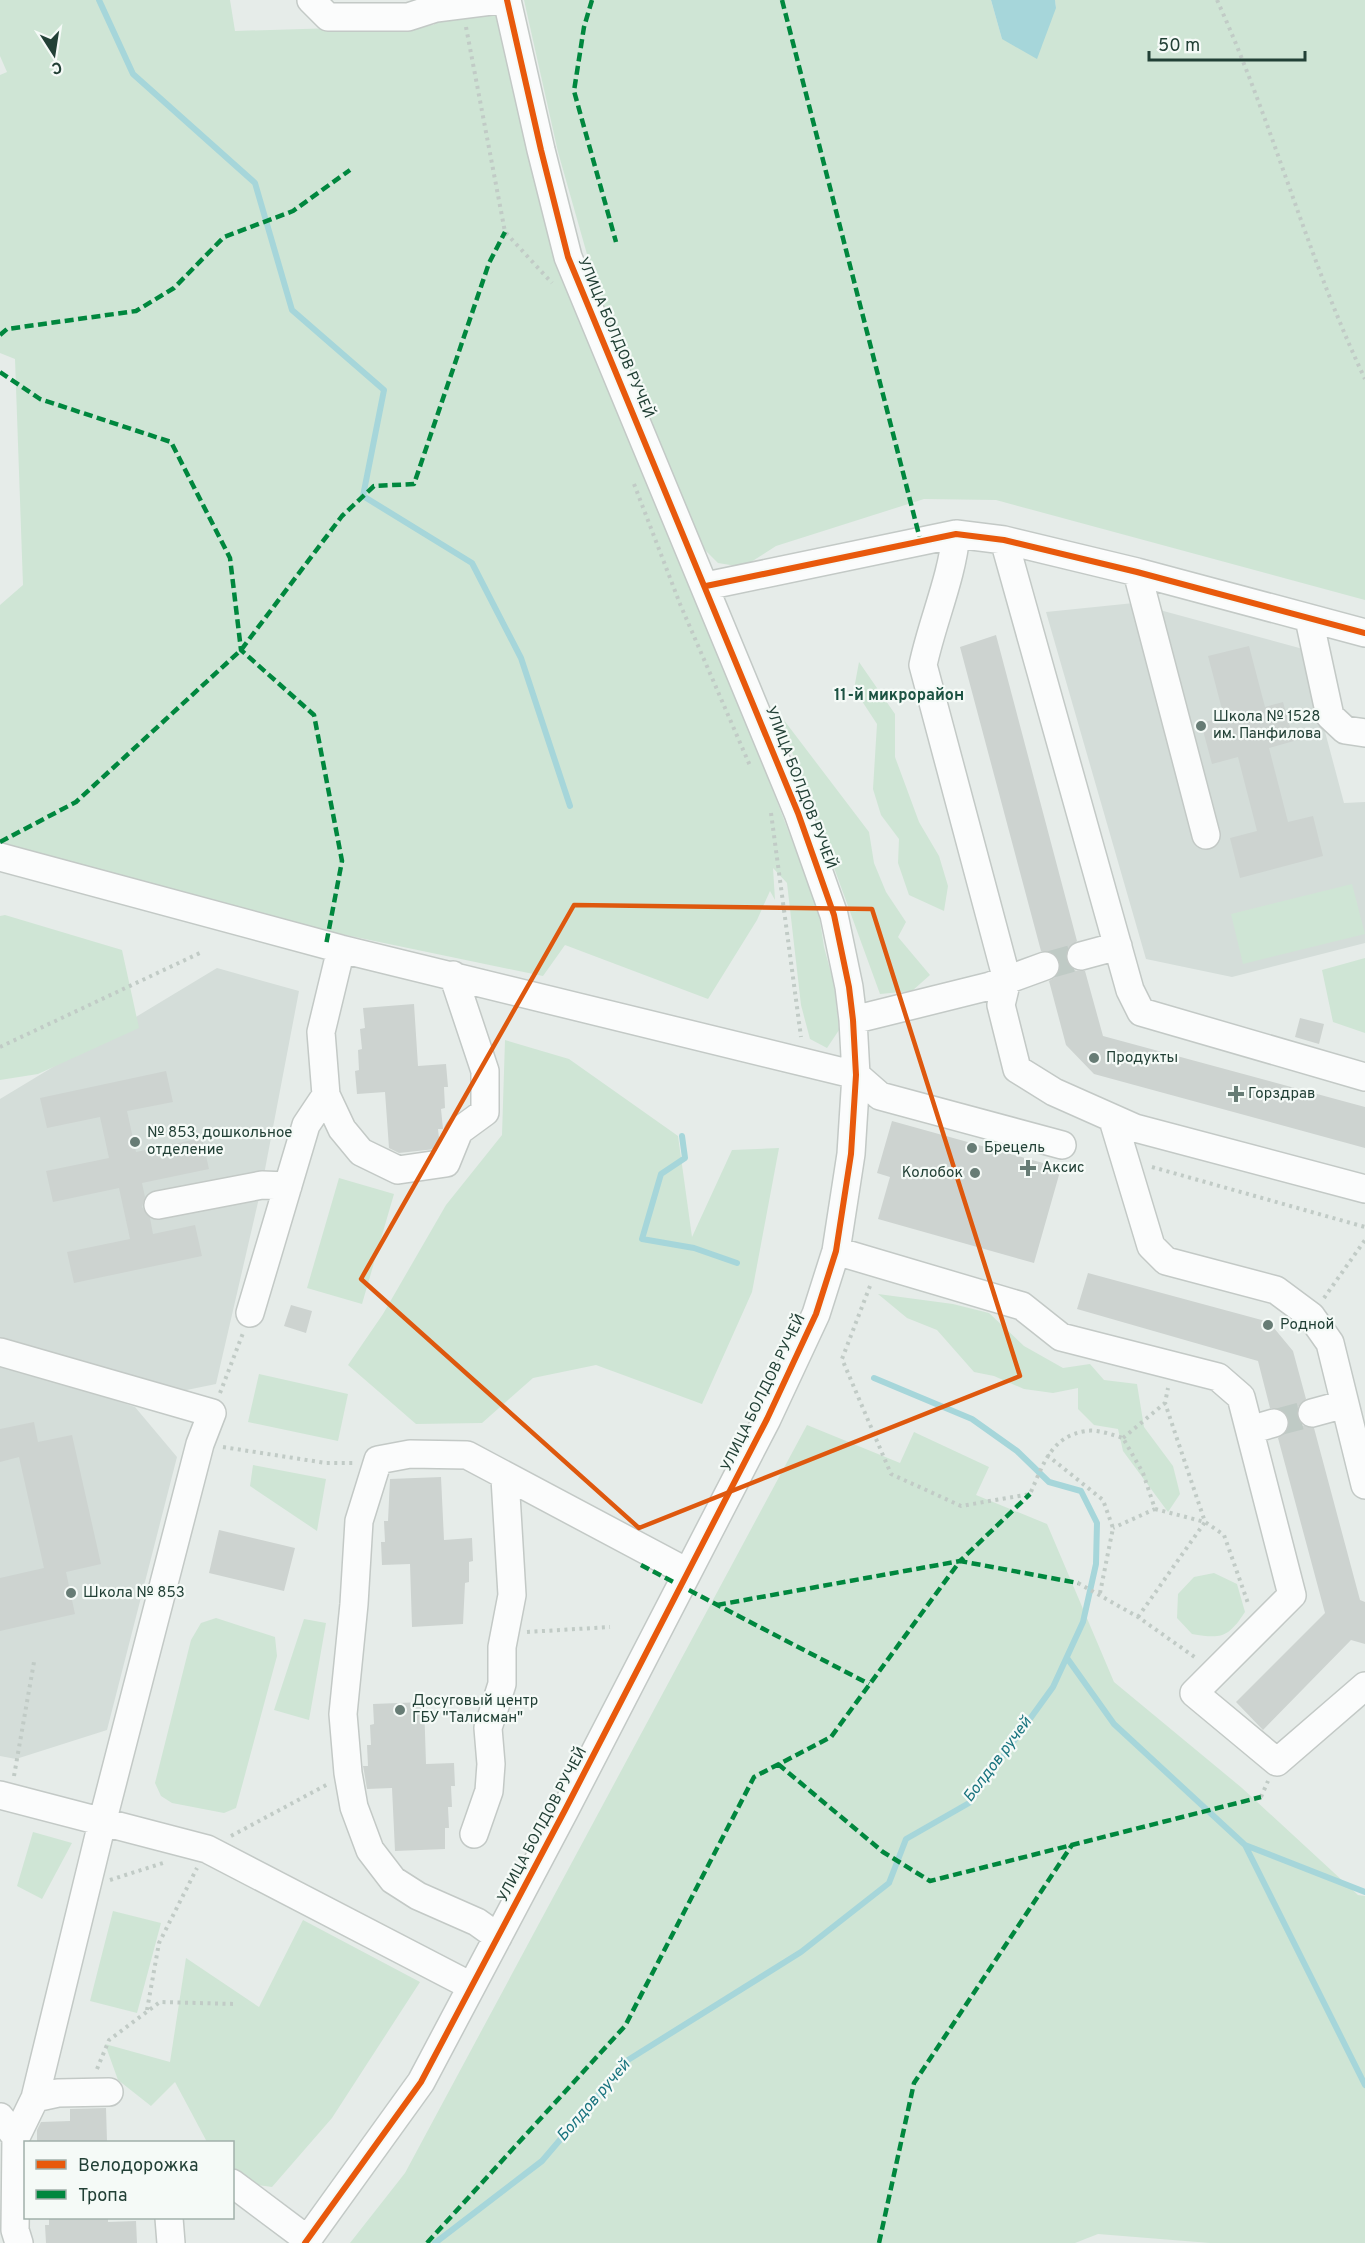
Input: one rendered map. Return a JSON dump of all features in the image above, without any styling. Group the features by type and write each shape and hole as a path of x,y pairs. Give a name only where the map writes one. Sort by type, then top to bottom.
{"street":[{"path":"311,0 328,17 408,17 436,8 499,0"},
{"name":"УЛИЦА БОЛДОВ РУЧЕЙ","path":"307,2241 421,2082 796,1359 816,1314 836,1251 851,1154 856,1075 852,1020 843,949 824,882 706,586 568,257 507,0"},
{"path":"706,586 956,534 1004,540 1137,572 1365,633"},
{"path":"956,534 954,555 932,626 923,665 1007,980 1002,1005 1017,1069 1054,1092 1135,1128 1365,1189"},
{"path":"1004,540 1130,990 1141,1012 1365,1077"},
{"path":"1137,572 1206,835"},
{"path":"1309,619 1330,716 1346,730 1365,733"},
{"path":"0,857 341,949 856,1075 880,1096 1062,1144"},
{"path":"1081,956 1118,946"},
{"path":"341,949 321,1032 326,1095 342,1129 361,1152 398,1170 446,1163 459,1131 485,1112 485,1071 453,975"},
{"path":"852,1020 1007,980 1045,966"},
{"path":"250,1313 306,1125 326,1095"},
{"path":"1113,1120 1151,1246 1166,1262 1276,1290 1311,1316 1330,1343 1365,1485"},
{"path":"158,1205 262,1185 288,1186"},
{"path":"836,1251 1022,1306 1061,1337 1218,1377 1241,1397 1262,1426 1292,1595 1194,1693 1277,1762 1365,1686"},
{"path":"0,1352 212,1413 200,1444 102,1824 35,2098 8,2127 15,2230 19,2243"},
{"path":"1312,1413 1345,1404"},
{"path":"498,1937 477,1922 418,1896 393,1880 370,1850 354,1807 348,1773 343,1714 354,1604 359,1521 376,1463 378,1460 410,1454 467,1455 505,1478 687,1572"},
{"path":"474,1834 489,1791 491,1764 488,1728 502,1684 504,1627 512,1595 505,1478"},
{"path":"5,1796 102,1824 207,1849 471,1986"},
{"path":"35,2098 58,2093 98,2092"},
{"path":"234,2185 307,2241"},
{"path":"169,2219 171,2243"}],"path":[{"path":"1217,0 1238,47 1341,330 1365,379"},
{"path":"462,4 505,232 558,290"},
{"path":"630,474 680,604 753,772"},
{"path":"767,803 773,826 798,1024 809,1064"},
{"path":"0,1047 202,952"},
{"path":"1124,1159 1365,1227"},
{"path":"1311,1316 1365,1240"},
{"path":"879,1263 842,1359 891,1474 961,1506 1030,1494 1047,1455 1061,1440 1088,1430 1123,1438 1143,1473 1155,1509"},
{"path":"212,1413 250,1313"},
{"path":"1123,1438 1165,1403 1205,1522"},
{"path":"200,1444 327,1463 376,1463"},
{"path":"1047,1455 1103,1500 1113,1528 1100,1593"},
{"path":"1113,1528 1155,1509 1205,1522 1224,1535 1257,1630"},
{"path":"1138,1617 1205,1522"},
{"path":"1078,1583 1100,1593 1138,1617 1215,1672"},
{"path":"538,1633 610,1627"},
{"path":"5,1796 34,1662"},
{"path":"147,2010 159,1942 207,1849"},
{"path":"98,2092 109,2040 147,2010 160,2002 235,2004"}],"highlighted area":[{"path":"574,905 872,909 1020,1376 639,1528 361,1279"}],"shaded area":[{"name":"Школа № 1528 им. Панфилова","path":"1134,603 1303,649 1344,803 1365,802 1365,943 1232,977 1146,959 1046,612"},
{"name":"№ 853, дошкольное отделение","path":"217,968 299,991 262,1185 216,1384 172,1393 0,1343 0,1099"},
{"name":"Школа № 853","path":"0,1361 135,1407 177,1457 107,1730 16,1759 0,1756"}],"green space":[{"path":"0,0 230,0 235,31 434,25 437,0 495,0 529,156 818,908 824,947 834,984 839,1030 827,1048 810,1039 801,1005 787,883 773,868 775,900 770,891 757,920 708,999 565,945 543,976 312,928 0,842 0,605 23,585 15,359 0,353 0,75 7,72 0,56"},
{"path":"524,0 991,0 1002,39 1056,8 1055,0 1365,0 1365,600 996,500 924,499 776,546 743,567 718,563 704,549 600,300 558,152"},
{"path":"859,662 895,714 895,757 919,822 939,856 948,886 944,911 909,895 898,863 899,839 881,815 873,789 877,724 854,689"},
{"path":"777,711 869,832 874,863 886,892 906,922 898,937 930,975 912,991 880,994"},
{"path":"1352,884 1365,934 1243,964 1231,914"},
{"path":"5,915 122,950 139,1028 38,1074 0,1080 0,916"},
{"path":"1365,958 1365,1033 1333,1022 1322,970"},
{"path":"505,1040 569,1059 678,1136 692,1237 732,1150 779,1148 752,1292 702,1404 596,1365 533,1378 482,1423 416,1424 348,1365 383,1314 446,1205 502,1135"},
{"path":"339,1178 394,1194 362,1304 307,1288"},
{"path":"878,1294 953,1304 989,1313 1024,1346 1063,1368 1090,1364 1104,1380 1137,1384 1144,1427 1173,1466 1180,1494 1168,1512 1123,1451 1118,1429 1094,1425 1078,1409 1078,1388 1053,1393 1024,1389 994,1376 974,1372 937,1330 907,1318"},
{"path":"259,1374 348,1394 338,1441 248,1422"},
{"path":"807,1425 900,1463 914,1432 989,1467 976,1495 1047,1524 1114,1682 1242,1788 1358,1895 1365,1896 1365,2243 1210,2243 1098,2234 1075,2243 350,2243 405,2173"},
{"path":"253,1465 326,1479 317,1531 250,1486"},
{"path":"1214,1573 1237,1584 1245,1612 1234,1627 1223,1635 1192,1634 1177,1618 1178,1594 1194,1577"},
{"path":"216,1618 275,1637 277,1656 236,1808 224,1813 172,1803 161,1796 155,1783 191,1640 201,1623"},
{"path":"304,1619 326,1623 309,1720 274,1710"},
{"path":"33,1832 72,1843 42,1899 17,1886"},
{"path":"113,1911 161,1923 137,2013 90,2001"},
{"path":"303,1920 420,1982 332,2118 272,2187 251,2184 234,2168 234,2141 206,2141 175,2082 151,2106 118,2080 105,2044 170,2062 186,1958 259,2007"}],"water":[{"path":"991,0 1055,0 1056,8 1037,59 1002,39"}],"building":[{"path":"996,635 1077,941 1066,951 1066,961 1076,971 1085,971 1103,1036 1365,1107 1365,1148 1094,1074 1066,1045 1049,981 1057,976 1060,961 1055,954 1041,951 960,647"},
{"path":"1249,646 1265,707 1283,702 1294,741 1269,748 1288,822 1313,816 1323,856 1240,878 1230,838 1257,831 1238,757 1212,764 1201,723 1224,717 1208,656"},
{"path":"414,1004 418,1066 446,1064 448,1087 444,1087 445,1108 441,1109 443,1129 438,1129 439,1138 435,1149 399,1153 389,1148 385,1092 357,1094 355,1071 359,1070 358,1050 362,1049 360,1029 365,1028 363,1008"},
{"path":"1300,1018 1324,1024 1319,1044 1295,1037"},
{"path":"166,1071 173,1102 127,1111 136,1152 202,1138 209,1169 142,1183 145,1197 142,1207 150,1218 153,1234 195,1225 202,1256 74,1283 67,1252 130,1239 119,1188 53,1202 46,1171 109,1158 100,1117 47,1128 40,1098"},
{"path":"892,1121 1061,1168 1034,1263 878,1219 890,1177 877,1173"},
{"path":"1088,1273 1269,1322 1293,1351 1306,1399 1297,1408 1297,1417 1301,1425 1314,1428 1360,1600 1365,1602 1365,1644 1351,1640 1263,1730 1236,1702 1325,1613 1278,1438 1289,1427 1289,1418 1284,1411 1270,1408 1258,1361 1077,1309"},
{"path":"291,1305 312,1311 306,1333 284,1326"},
{"path":"34,1422 38,1442 72,1435 101,1564 66,1572 75,1614 0,1631 0,1578 44,1568 19,1457 0,1462 0,1429"},
{"path":"441,1477 444,1540 472,1538 473,1561 469,1562 469,1582 465,1583 463,1624 412,1627 410,1564 382,1565 381,1542 385,1542 384,1521 388,1521 390,1479"},
{"path":"219,1530 295,1548 284,1591 209,1573"},
{"path":"424,1702 426,1764 454,1763 455,1786 451,1786 452,1807 448,1807 449,1828 445,1828 445,1849 395,1851 392,1788 367,1789 363,1766 368,1766 367,1745 371,1745 370,1725 374,1724 373,1704"},
{"path":"106,2108 107,2141 37,2141 37,2130 41,2122 70,2121 70,2109"},
{"path":"49,2219 136,2221 137,2243 46,2243 45,2225 49,2225"}],"waterway":[{"path":"99,0 133,74 255,183 292,310 384,390 363,496 472,563 521,658 570,806"},
{"name":"Болдов ручей","path":"682,1136 685,1158 661,1174 642,1239 694,1248 737,1263"},
{"name":"Болдов ручей","path":"435,2243 542,2161 628,2060 801,1952 889,1883 906,1839 969,1803 1053,1687 1083,1622 1096,1564 1097,1523 1081,1491 1049,1482 1017,1451 972,1419 874,1378"},
{"path":"1067,1658 1114,1724 1245,1845 1365,1892"},
{"path":"1245,1845 1365,2085"}],"tunnel":[{"path":"1045,966 1081,956"},
{"path":"1274,1423 1312,1413"}],"marked path":[{"path":"592,0 584,27 574,91 616,242"},
{"path":"782,0 920,539"},
{"path":"0,335 7,329 136,311 174,288 224,237 293,211 350,170"},
{"path":"0,842 76,802 241,650 342,516 374,486 414,484 489,263 505,232"},
{"path":"0,372 40,399 171,442 230,558 241,650 314,715 342,861 326,945"},
{"path":"717,1605 960,1561 1030,1494"},
{"path":"427,2243 625,2026 754,1777 831,1737 960,1561 1078,1583"},
{"path":"641,1565 869,1684"},
{"path":"778,1764 883,1852 930,1881 1261,1797"},
{"path":"879,2243 914,2083 1072,1845"}],"cycle path":[{"path":"305,2243 421,2082 565,1810 767,1419 816,1314 836,1251 851,1154 856,1075 853,1020 849,987 834,915 798,813 568,257 507,0"},
{"path":"706,586 956,534 1004,540 1137,572 1365,633"}],"place":[{"name":"Школа № 1528 им. Панфилова","path":"1201,726"},
{"name":"Продукты","path":"1094,1058"},
{"name":"Горздрав","path":"1236,1094"},
{"name":"№ 853, дошкольное отделение","path":"135,1142"},
{"name":"Брецель","path":"972,1148"},
{"name":"Аксис","path":"1028,1168"},
{"name":"Колобок","path":"975,1173"},
{"name":"Родной","path":"1268,1325"},
{"name":"Школа № 853","path":"71,1593"},
{"name":"Досуговый центр ГБУ \"Талисман\"","path":"400,1710"}],"district":[{"name":"11-й микрорайон","path":"899,696"}]}
